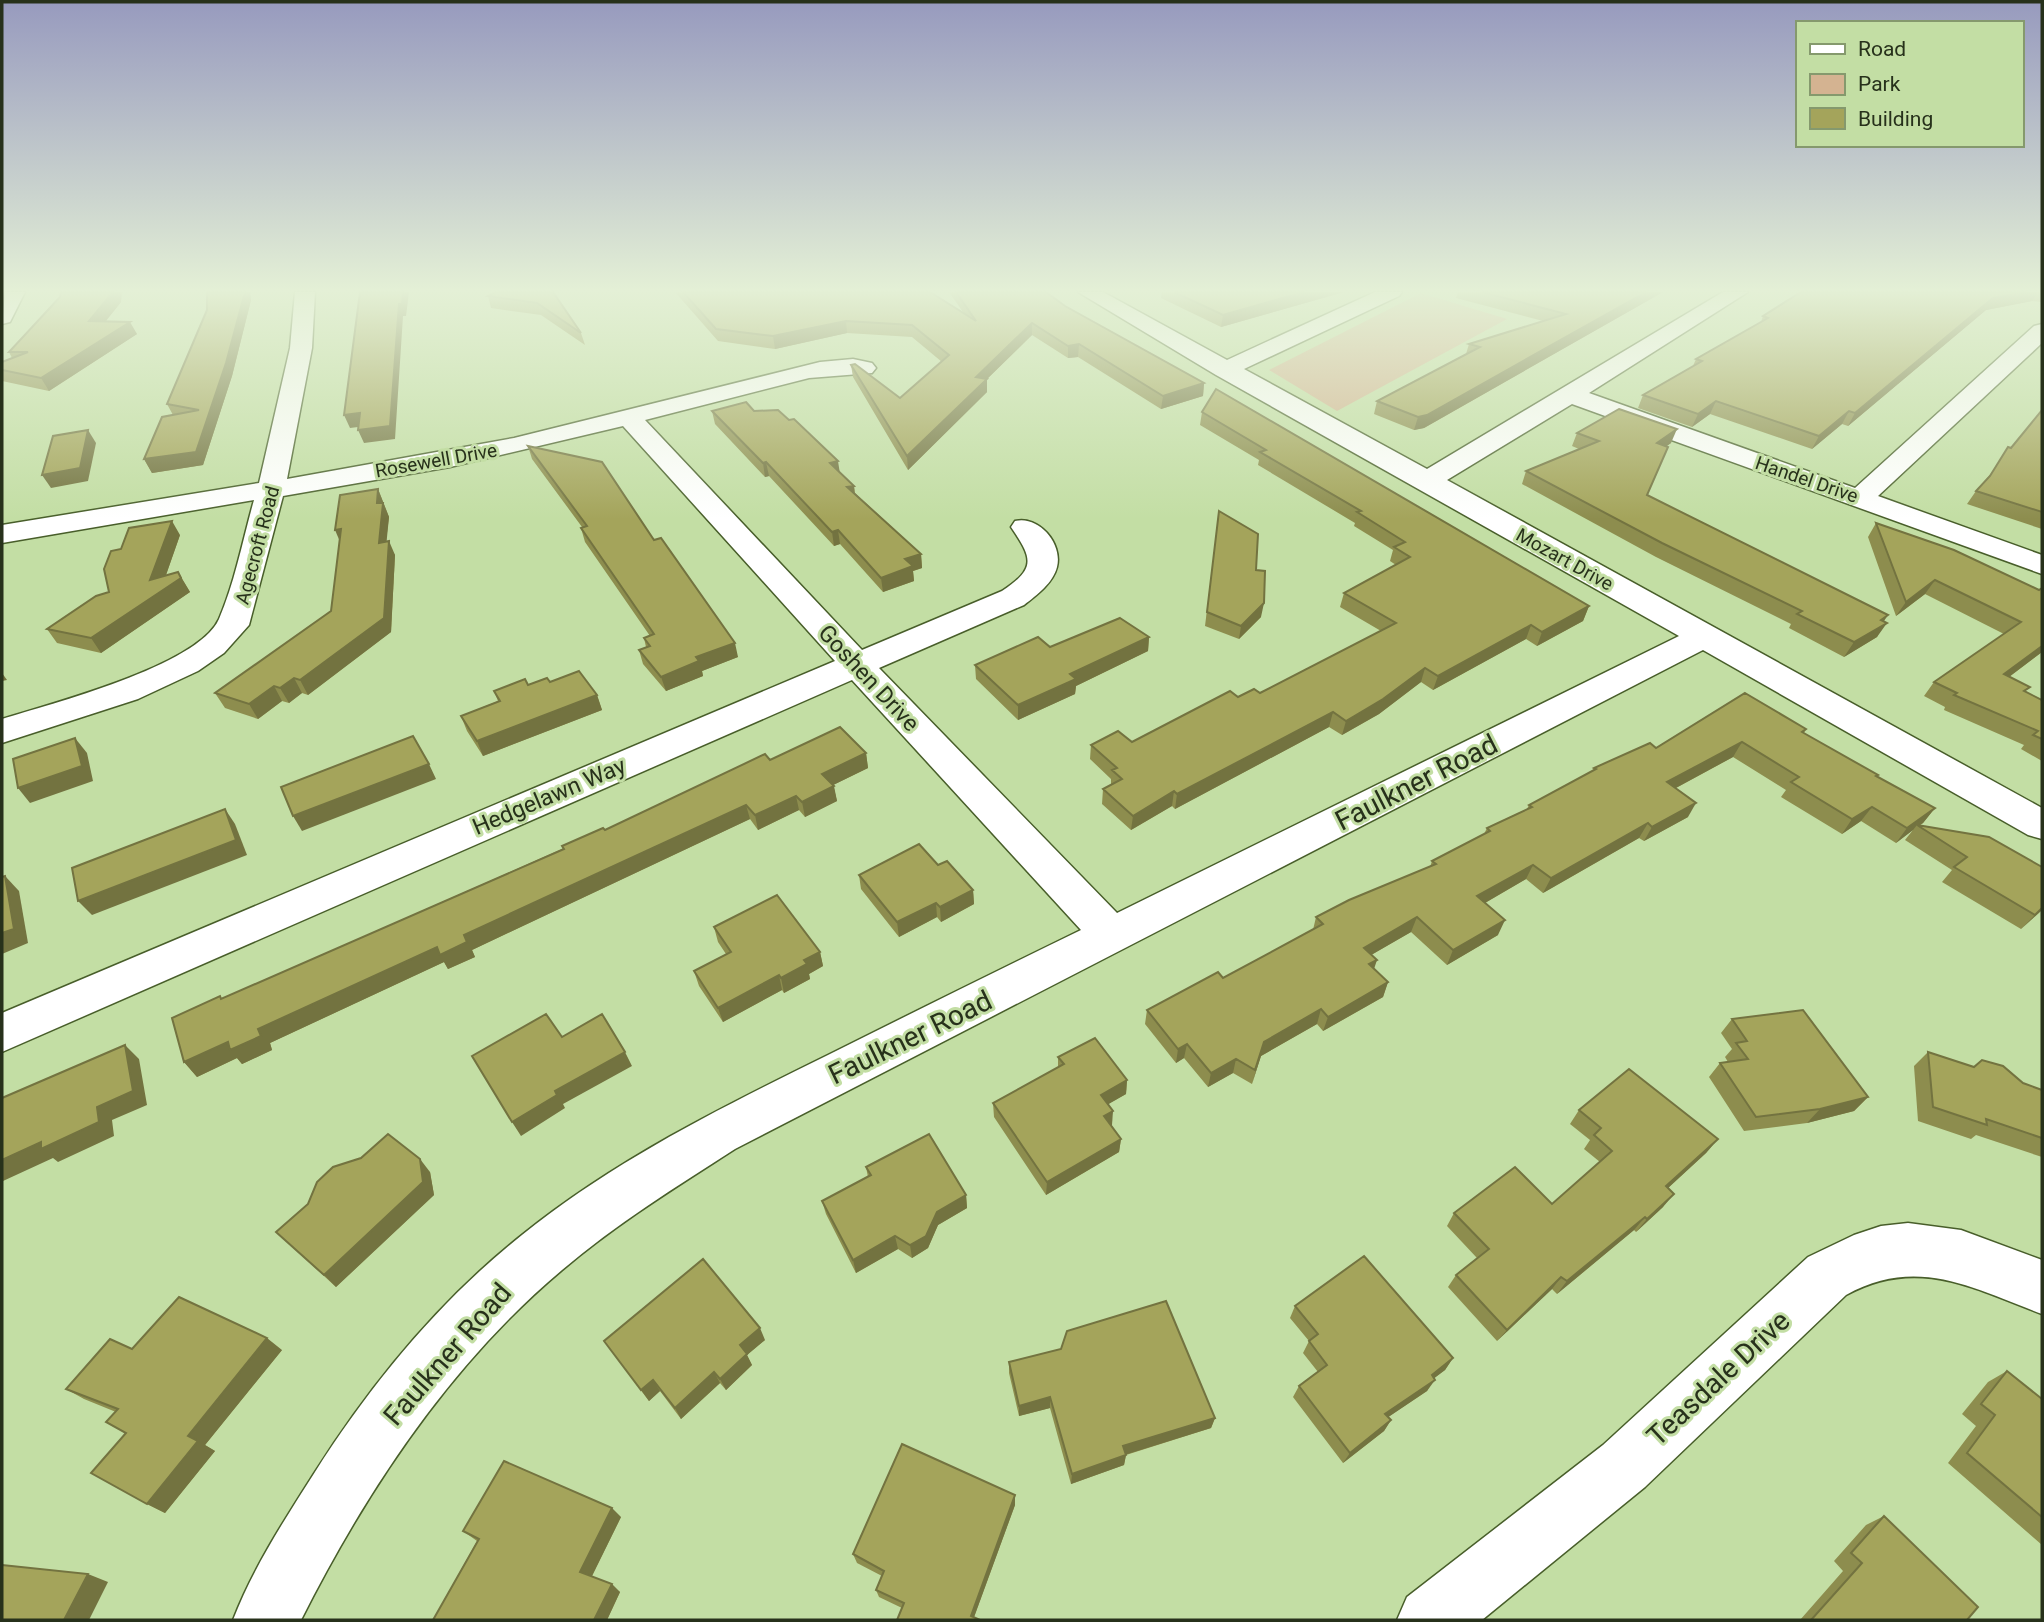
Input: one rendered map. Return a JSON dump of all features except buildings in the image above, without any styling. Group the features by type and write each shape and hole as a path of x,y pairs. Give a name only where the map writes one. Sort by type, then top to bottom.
{"street":[{"name":"Agecroft Road","path":"2,731 169,674 197,659 219,642 233,625 240,611 272,487 296,368"},
{"name":"Rosewell Drive","path":"2,534 272,487 436,463 628,417 742,386 828,368"},
{"name":"Rosewell Drive","path":"854,368 864,368"},
{"name":"Mozart Drive","path":"1220,368 2042,825"},
{"path":"1224,370 1229,368"},
{"path":"1425,482 1615,368"},
{"path":"1860,498 2002,368"},
{"name":"Handel Drive","path":"1571,395 2042,565"},
{"name":"Goshen Drive","path":"628,417 1113,936"},
{"name":"Hedgelawn Way","path":"2,1033 858,666 1023,592 1037,579 1044,563 1044,552 1037,538 1025,527"},
{"name":"Faulkner Road","path":"266,1620 294,1565 366,1450 441,1353 517,1273 610,1201 718,1133 1705,636"},
{"name":"Teasdale Drive","path":"1430,1620 1624,1466 1827,1276 1851,1260 1887,1249 1939,1251 1996,1267 2042,1287"}],"green space":[{"path":"1274,368 1417,368 1337,411 1269,370"}]}
